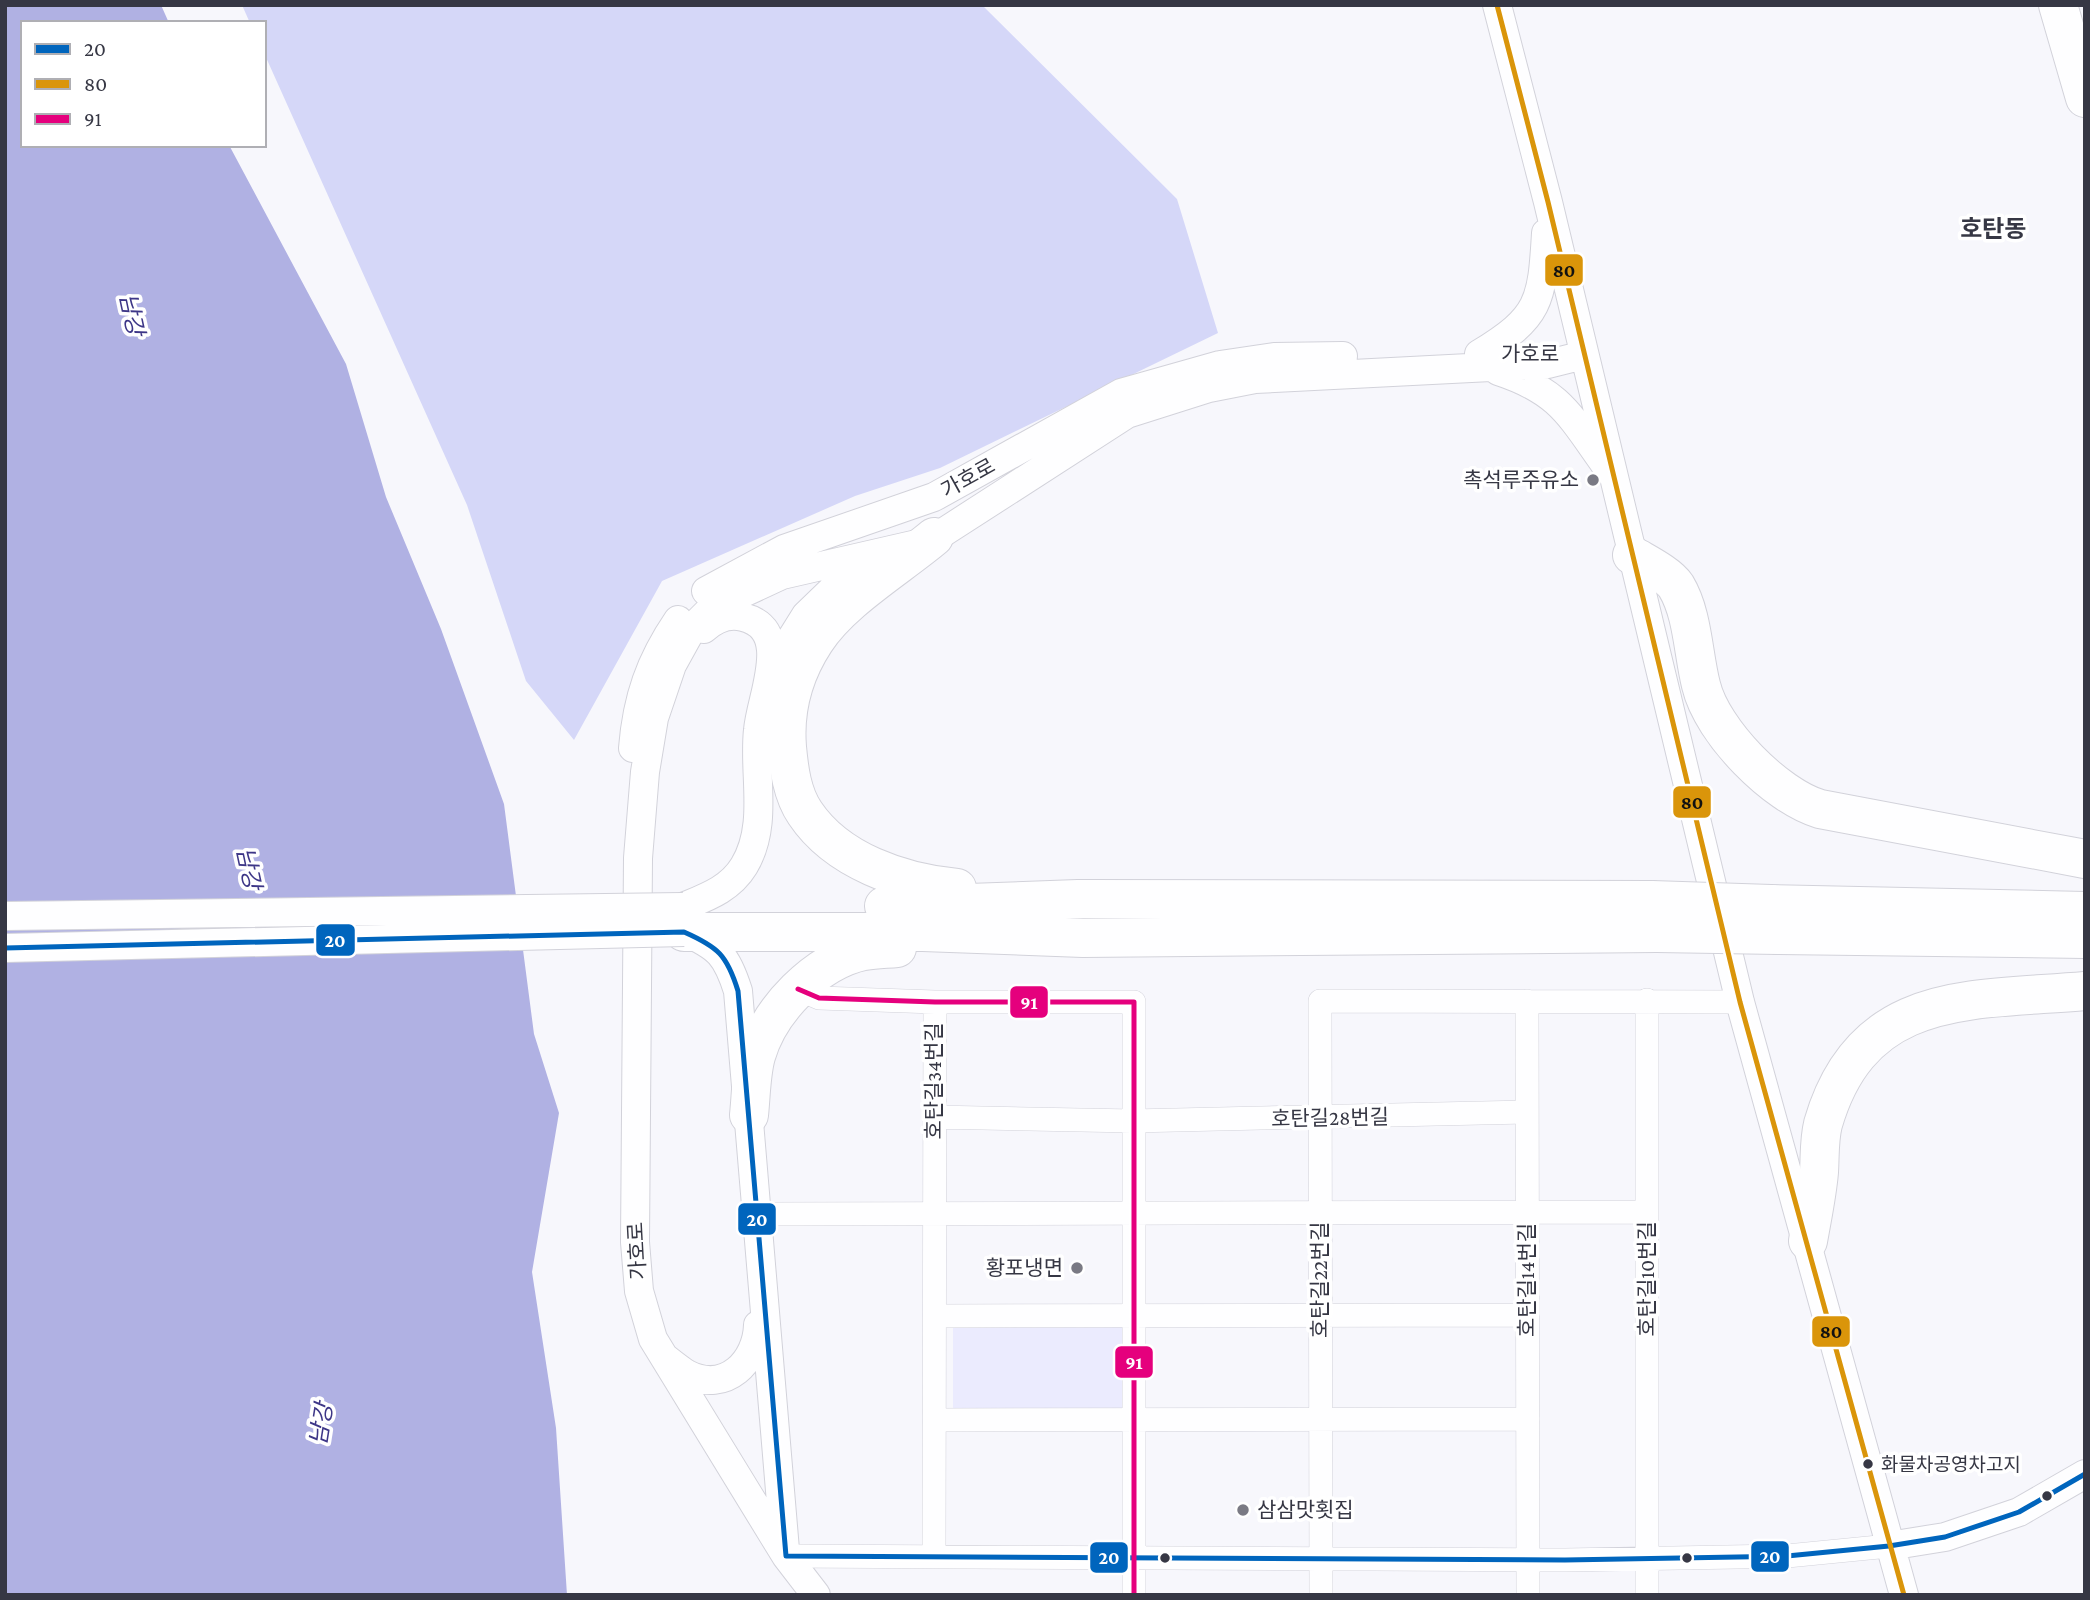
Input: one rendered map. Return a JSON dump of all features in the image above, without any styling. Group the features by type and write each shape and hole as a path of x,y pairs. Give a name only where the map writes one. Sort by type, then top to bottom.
{"highway":[{"path":"2059,5 2085,98"},
{"path":"934,537 841,611 816,640 794,678 786,727 790,774 804,811 826,839 863,862 900,877 941,887 1077,899 1655,917 1774,919 2085,911"},
{"path":"1632,555 1675,584 1685,607 1701,686 1709,708 1768,780 1787,795 1821,809 2085,859"},
{"path":"683,919 1077,899"},
{"path":"749,1115 755,1058 766,1027 798,989 824,969 863,951 1083,938 1655,917"},
{"path":"683,919 1083,938"},
{"path":"1774,919 2085,939"},
{"path":"1808,1241 1823,1124 1833,1096 1849,1068 1874,1038 1907,1016 1936,1006 2085,990"}],"street":[{"path":"1497,5 1548,202 1740,1002 1808,1241 1903,1595"},
{"path":"1548,202 1543,287 1530,315 1482,361 1523,379 1554,397 1613,474"},
{"name":"가호로","path":"638,858 630,779 636,709 655,656 677,620 706,592 747,566 784,549 934,497 1121,393 1220,365 1274,357 1548,364 1584,355"},
{"name":"가호로","path":"816,1595 786,1556 653,1339 639,1291 635,1242 638,858 654,718 673,665 693,627 713,607 741,591 782,575 884,552 934,537 1127,414 1209,388 1255,379 1482,361"},
{"path":"771,671 806,615 835,587 1021,448"},
{"path":"5,948 683,919 732,882 749,855 757,834 758,729 771,671 771,647 763,627 745,617 730,615 711,622 691,641 673,665"},
{"path":"5,916 683,919 730,964 738,991 786,1556 1528,1560 1787,1556 1889,1546 1945,1537 2019,1512 2085,1474"},
{"name":"호탄길34번길","path":"798,989 819,998 934,1002 934,1558"},
{"name":"호탄길10번길","path":"1647,1000 1647,1595"},
{"name":"호탄길22번길","path":"1321,1595 1320,1001 1527,1001"},
{"path":"1527,1001 1740,1002"},
{"name":"호탄길14번길","path":"1527,1001 1528,1595"},
{"path":"934,1002 1134,1002 1134,1595"},
{"name":"호탄길28번길","path":"934,1117 1133,1121 1527,1112"},
{"path":"757,1214 1647,1212"},
{"path":"663,1356 688,1375 711,1380 735,1374 749,1360 758,1341 761,1259"},
{"path":"936,1317 1527,1315"},
{"path":"935,1420 1528,1419"}],"shaded area":[{"path":"242,5 982,5 1177,199 1218,333 940,468 855,496 662,581 574,740 526,681 467,505 266,57 266,21 249,21"},
{"path":"953,1327 1127,1327 1127,1410 953,1410"}],"water":[{"name":"남강","path":"5,5 161,5 168,21 21,21 21,147 230,147 346,364 386,497 441,629 504,804 534,1034 559,1113 532,1272 556,1428 567,1595 5,1595"}],"transit line":[{"name":"80","path":"1497,5 1548,202 1740,1002 1904,1595"},
{"name":"20","path":"5,948 684,932 713,948 725,960 738,991 786,1556 1565,1560 1787,1556 1889,1546 1945,1537 2019,1512 2085,1474"},
{"name":"91","path":"798,989 819,998 935,1002 1134,1002 1134,1595"}],"place":[{"name":"촉석루주유소","path":"1593,480"},
{"name":"황포냉면","path":"1077,1268"},
{"name":"화물차공영차고지","path":"1868,1464"},
{"name":"삼삼맛횟집","path":"1243,1510"}],"district":[{"name":"호탄동","path":"1993,229"}]}
